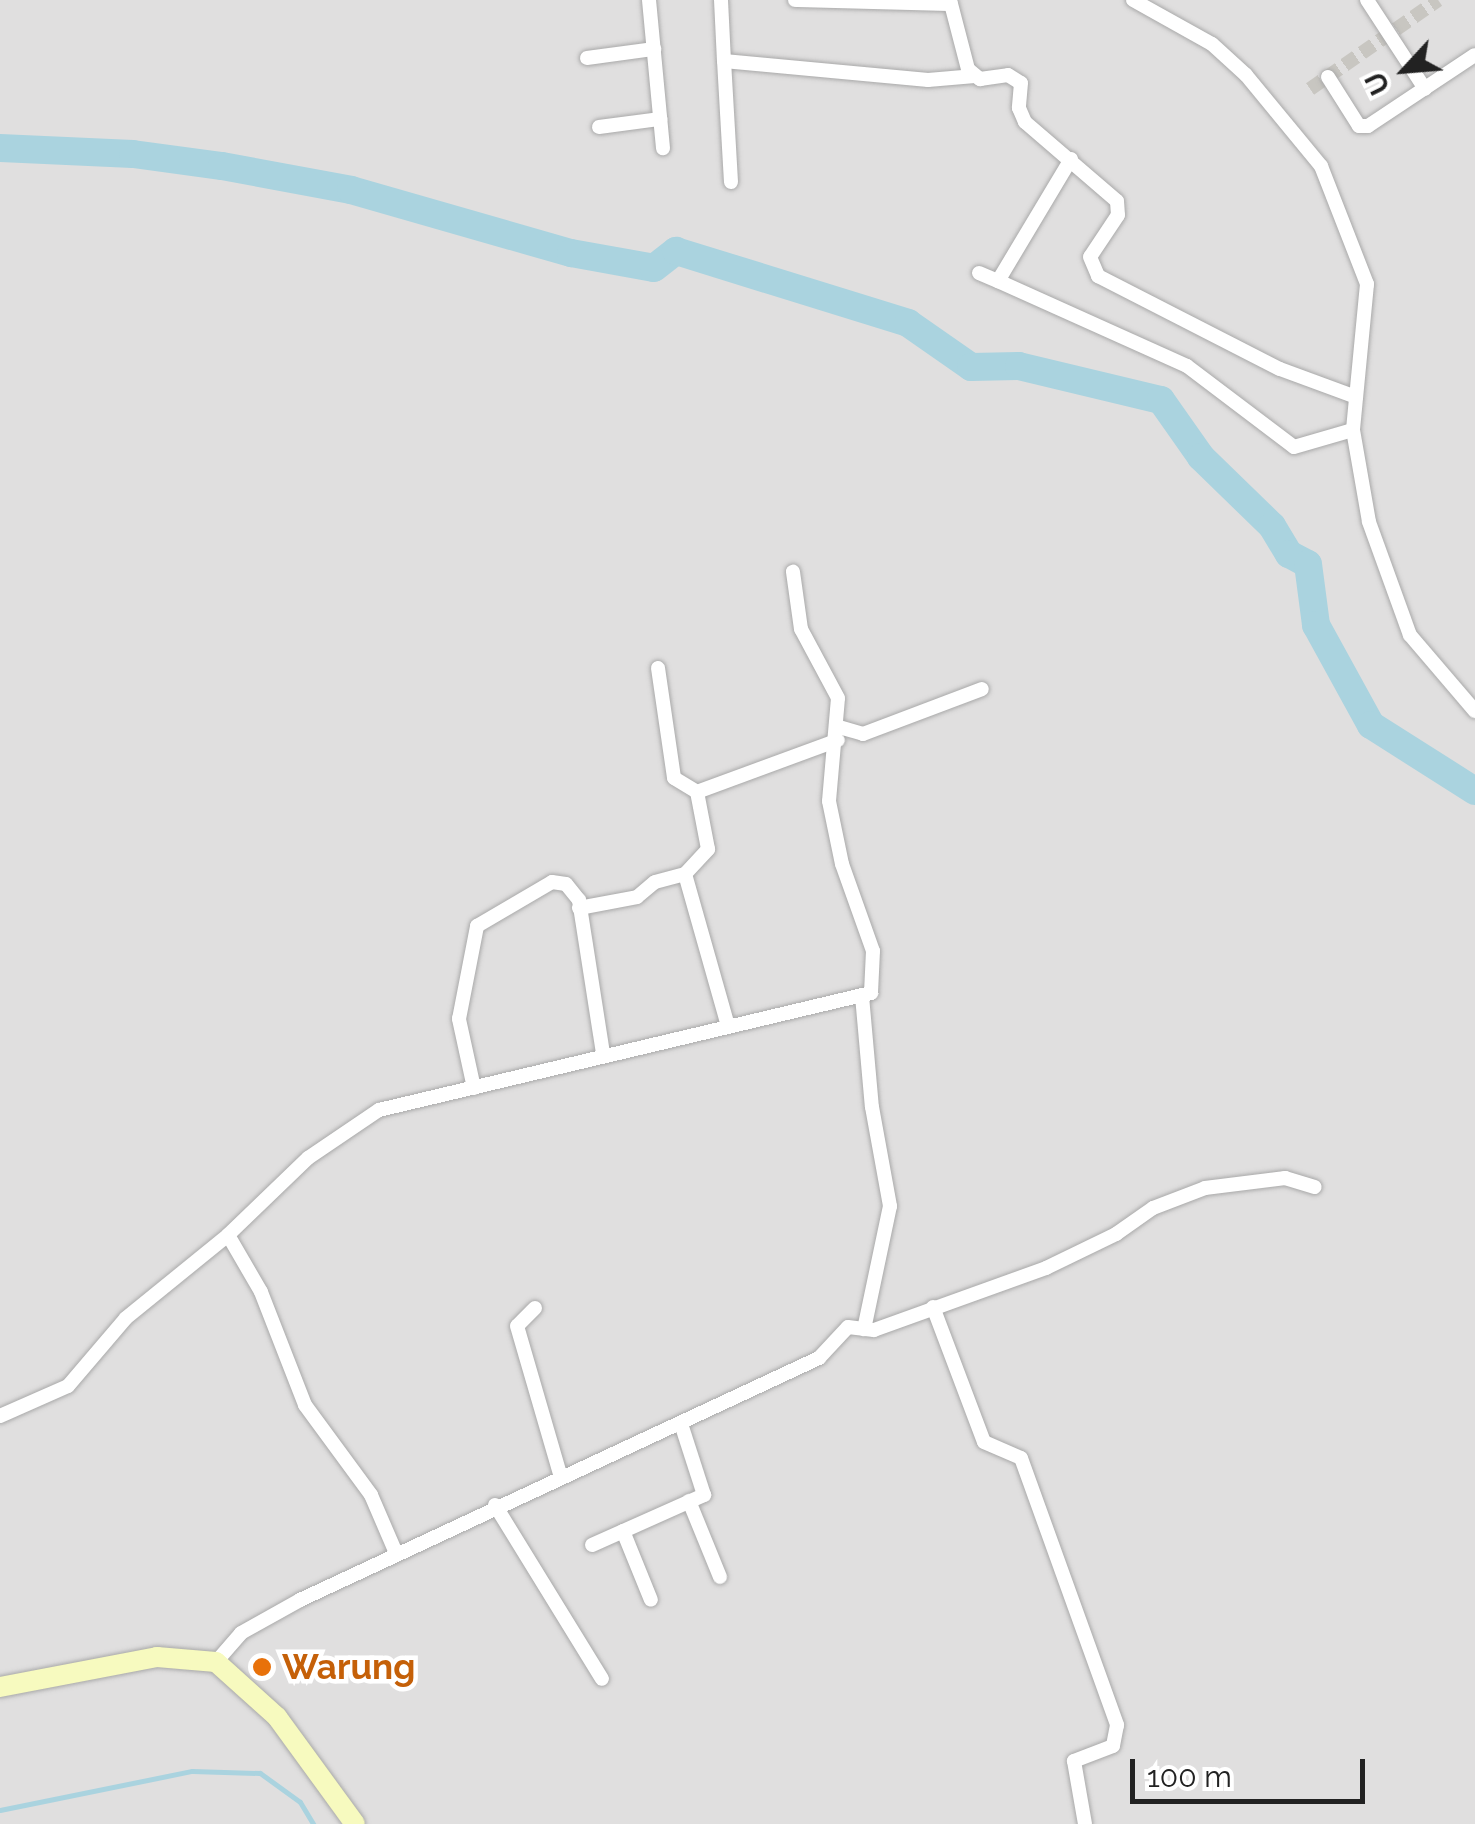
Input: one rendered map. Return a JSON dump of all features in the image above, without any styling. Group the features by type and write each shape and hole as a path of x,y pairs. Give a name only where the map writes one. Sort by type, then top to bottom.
{"street":[{"path":"648,0 663,148"},
{"path":"721,0 731,182"},
{"path":"795,0 951,2 963,62 975,76"},
{"path":"1134,0 1212,44 1246,75 1321,166 1367,284 1354,430 1369,522 1410,636 1475,711"},
{"path":"1366,0 1425,88"},
{"path":"587,58 654,49"},
{"path":"1328,77 1362,127 1475,55"},
{"path":"724,62 928,80 1008,76 1021,83 1018,108 1025,122 1119,205 1090,257 1098,276 1280,369 1356,397"},
{"path":"599,127 660,120"},
{"path":"998,281 1071,159"},
{"path":"979,273 1187,366 1294,447 1354,430"},
{"path":"0,1416 68,1386 126,1318 228,1235 308,1158 359,1122 397,1103 871,993 874,963 832,820 838,698 801,629 793,572"},
{"path":"579,908 637,897 650,884 684,874 708,849 697,792 674,778 658,668"},
{"path":"697,792 839,734 863,734 982,689"},
{"path":"684,874 728,1026"},
{"path":"474,1088 459,1020 478,923 552,882 572,888 579,908 604,1054"},
{"path":"862,996 872,1107 890,1206 864,1328"},
{"path":"216,1662 242,1633 396,1553 560,1474 681,1424 819,1358 848,1327 864,1328 1046,1268 1153,1208 1205,1188 1284,1178 1315,1187"},
{"path":"228,1235 256,1279 305,1405 371,1495 396,1553"},
{"path":"933,1307 984,1442 1021,1458 1116,1725 1112,1746 1074,1761 1084,1824"},
{"path":"535,1308 517,1326 560,1474"},
{"path":"592,1545 704,1495 681,1424"},
{"path":"689,1502 720,1577"},
{"path":"495,1505 602,1680"},
{"path":"623,1531 651,1600"},
{"path":"0,1687 157,1657 216,1662 276,1717 355,1824"}],"shaded area":[{"path":"0,0 1475,0 1475,1824 0,1824"}],"waterway":[{"path":"0,148 133,154 222,166 351,190 571,253 654,268 676,251 908,323 971,367 1019,366 1161,400 1201,457 1272,526 1289,554 1308,564 1316,625 1371,725 1475,791"},
{"path":"0,1810 192,1771 260,1773 300,1802 313,1824"}],"tunnel":[{"path":"1310,89 1438,0"}],"place":[{"name":"Warung","path":"262,1667"}]}
